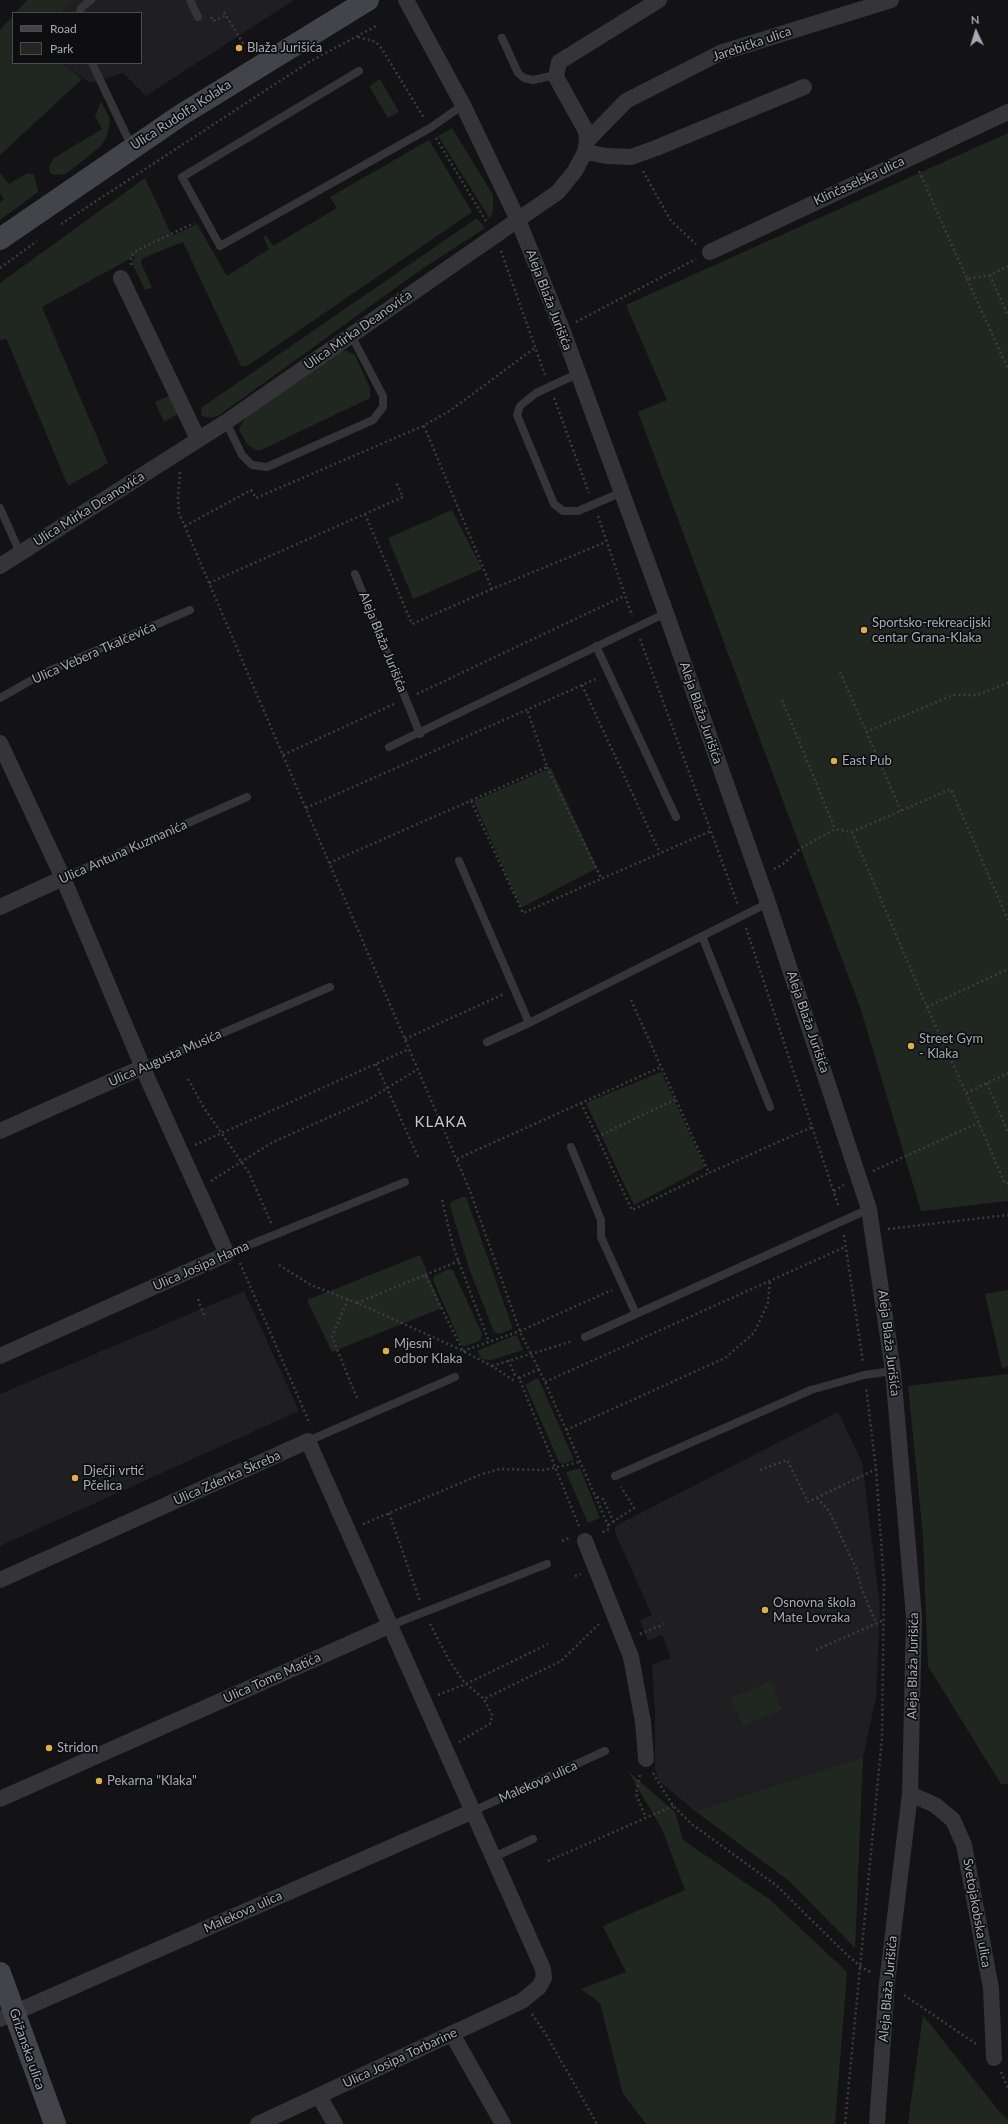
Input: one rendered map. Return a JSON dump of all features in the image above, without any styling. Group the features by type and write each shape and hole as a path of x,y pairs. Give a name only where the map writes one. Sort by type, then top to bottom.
{"main road":[{"name":"Ulica Rudolfa Kolaka","path":"0,239 132,147 250,71 368,0"},
{"name":"Grižanska ulica","path":"0,1973 7,2016 55,2124"}],"street":[{"name":"Aleja Blaža Jurišića","path":"406,0 464,106 518,220 562,329 620,493 666,613 768,903 870,1209 893,1371 914,1617 910,1794 887,1983 877,2124"},
{"path":"660,0 558,69 586,131 586,146 607,156 634,156 804,87"},
{"name":"Jarebička ulica","path":"518,220 558,192 575,171 586,146 626,101 720,53 891,0"},
{"name":"Klinčaselska ulica","path":"710,252 1008,112"},
{"name":"Ulica Mirka Deanovića","path":"0,566 226,422 351,334 518,220"},
{"path":"127,275 198,439"},
{"path":"0,743 62,878 143,1067 232,1256"},
{"name":"Ulica Antuna Kuzmanića","path":"0,907 62,878"},
{"name":"Ulica Augusta Musića","path":"0,1131 143,1067"},
{"name":"Ulica Josipa Hama","path":"0,1356 232,1256"},
{"path":"309,1433 347,1530 492,1858"},
{"name":"Ulica Zdenka Škreba","path":"0,1580 309,1433"},
{"path":"585,1541 632,1658 643,1722 646,1759"},
{"name":"Ulica Tome Matića","path":"0,1799 389,1626"},
{"name":"Svetojakobska ulica","path":"910,1794 935,1805 953,1820 964,1845 991,1988 994,2058"},
{"name":"Malekova ulica","path":"7,2016 471,1812"},
{"name":"Ulica Josipa Torbarine","path":"258,2124 522,2001 539,1987 544,1978 542,1969 492,1858"},
{"path":"452,2034 502,2124"},
{"path":"319,2096 335,2124"}],"lane":[{"path":"80,12 81,8 91,0"},
{"path":"190,0 198,17"},
{"path":"502,38 518,73 524,78 533,80 551,76 558,69"},
{"path":"92,64 132,147"},
{"path":"360,72 182,177 220,246 430,128 464,106"},
{"path":"226,422 242,455 252,465 267,467 373,420 383,407 383,396 351,334"},
{"path":"577,374 536,393 520,406 517,415 554,504 563,511 578,511 620,493"},
{"path":"0,508 20,553"},
{"name":"Aleja Blaža Jurišića","path":"354,574 420,734"},
{"name":"Ulica Vebera Tkalčevića","path":"0,698 44,673 190,610"},
{"path":"389,748 666,613"},
{"path":"596,646 676,817"},
{"name":"Ulica Antuna Kuzmanića","path":"62,878 247,798"},
{"path":"459,862 529,1023"},
{"path":"487,1042 529,1023 768,903"},
{"path":"702,936 770,1108"},
{"name":"Ulica Augusta Musića","path":"143,1067 330,987"},
{"path":"571,1147 601,1220 601,1237 636,1314"},
{"name":"Ulica Josipa Hama","path":"232,1256 405,1182"},
{"path":"584,1337 870,1209"},
{"path":"615,1476 811,1390 864,1375 893,1371"},
{"name":"Ulica Zdenka Škreba","path":"309,1433 455,1378"},
{"name":"Ulica Tome Matića","path":"389,1626 547,1564"},
{"name":"Malekova ulica","path":"471,1812 605,1752"},
{"path":"492,1858 533,1839"}],"path":[{"path":"224,12 244,45"},
{"path":"56,228 309,62 378,25"},
{"path":"357,36 368,38 376,42 382,49 427,123"},
{"path":"435,136 489,225"},
{"path":"634,156 671,221 695,243 710,252"},
{"path":"912,156 1008,369"},
{"path":"127,275 131,256 138,250 195,223"},
{"path":"0,268 42,236"},
{"path":"562,329 710,252"},
{"path":"967,278 990,275 1008,266"},
{"path":"990,275 1008,316"},
{"path":"185,526 251,490 256,498 424,426 451,410 536,348"},
{"path":"424,426 492,589"},
{"path":"181,466 178,498 179,513 457,1159 470,1191 520,1331 545,1382 608,1524 609,1529 585,1541"},
{"path":"209,583 403,497 396,482"},
{"path":"365,514 412,624 606,542"},
{"path":"283,755 406,699 624,596"},
{"path":"840,672 901,811"},
{"path":"306,808 603,676"},
{"path":"866,732 953,695 977,695 1008,683"},
{"path":"582,685 660,853"},
{"path":"782,700 835,829"},
{"path":"527,710 547,767 601,879"},
{"path":"329,863 547,767"},
{"path":"770,871 782,865 801,848 835,829 852,832 951,789 1008,920"},
{"path":"471,801 523,913 711,831"},
{"path":"852,832 927,1008 1007,1184"},
{"path":"927,1008 1008,970"},
{"path":"405,1039 508,992"},
{"path":"631,1000 709,1173"},
{"path":"195,1146 409,1049"},
{"path":"376,1064 419,1159"},
{"path":"457,1159 661,1067"},
{"path":"210,1181 273,1142 368,1100 418,1069"},
{"path":"966,1093 1008,1073"},
{"path":"188,1079 204,1108 249,1174 272,1225"},
{"path":"987,1083 1008,1132"},
{"path":"597,1137 676,1099"},
{"path":"581,1103 632,1210 709,1173 812,1127"},
{"path":"834,1191 860,1177 978,1123"},
{"path":"442,1200 459,1261 489,1342"},
{"path":"874,1230 1008,1215"},
{"path":"545,1382 845,1247"},
{"path":"232,1256 309,1433"},
{"path":"357,1303 459,1261"},
{"path":"279,1265 311,1285 348,1299 463,1351 492,1366 516,1382"},
{"path":"425,1275 463,1351"},
{"path":"566,1430 725,1358 754,1333 768,1303 770,1280"},
{"path":"463,1351 520,1331 613,1290"},
{"path":"198,1299 206,1318"},
{"path":"348,1299 332,1337 357,1398"},
{"path":"492,1366 531,1352 584,1337"},
{"path":"508,1360 515,1375 519,1378 579,1525"},
{"path":"519,1378 539,1369"},
{"path":"760,1470 787,1460 808,1502 876,1469"},
{"path":"347,1530 482,1474 500,1469 555,1469 580,1462"},
{"path":"608,1524 614,1522 634,1508 615,1476"},
{"path":"597,1497 603,1499 614,1522"},
{"path":"817,1498 829,1511 833,1518 856,1568 862,1590 876,1623"},
{"path":"389,1513 420,1603"},
{"path":"575,1576 579,1575"},
{"path":"484,1699 561,1661 614,1610"},
{"path":"426,1618 449,1660 466,1684 484,1699 492,1715 491,1723 458,1742"},
{"path":"816,1650 884,1620"},
{"path":"644,1632 664,1624"},
{"path":"430,1698 466,1684 548,1644"},
{"path":"646,1759 673,1806 692,1825 778,1886 860,1966 874,1974"},
{"path":"646,1759 639,1776 636,1794 646,1818"},
{"path":"548,1861 673,1806"},
{"path":"845,2124 860,1966"},
{"path":"898,1991 994,2058 1008,2088"},
{"path":"531,2013 547,2036 598,2124"}],"shaded area":[{"path":"75,0 294,0 146,96 123,73 90,83 62,64 142,64 142,12 61,12"},
{"name":"Dječji vrtić Pčelica","path":"244,1291 299,1411 0,1546 0,1394"},
{"name":"Osnovna škola Mate Lovraka","path":"838,1412 862,1462 880,1606 876,1697 863,1757 695,1811 660,1782 655,1770 655,1712 652,1667 653,1664 671,1658 662,1635 648,1641 640,1620 652,1615 616,1535 615,1528 617,1525"}],"green space":[{"path":"27,0 75,0 61,12 16,12"},
{"path":"12,17 12,64 62,64 82,79 0,155 0,30"},
{"path":"380,79 399,112 388,118 369,86"},
{"path":"101,102 110,121 107,136 101,146 66,174 54,175 50,173 49,166 54,158 102,129 95,116"},
{"path":"452,128 493,195 493,212 490,219 438,136"},
{"name":"Sportsko-rekreacijski centar Grana-Klaka","path":"1008,133 1008,1201 921,1211 861,1010 638,412 667,400 626,305"},
{"path":"429,140 472,212 247,366 241,366 183,242 143,258 141,262 152,288 145,290 132,263 135,256 42,307 108,463 68,486 6,338 0,341 0,283 145,178 172,236 170,237 197,224 227,276 269,249 263,237 266,235 273,246 337,208 330,197"},
{"path":"0,173 9,184 28,173 34,175 38,192 0,220 0,202 4,199 0,194"},
{"path":"477,218 485,228 419,271 218,416 210,418 202,416 201,408"},
{"path":"339,351 347,351 355,355 370,388 370,398 261,450 256,450 248,445 239,430 245,418"},
{"path":"169,396 178,414 164,422 155,402"},
{"path":"452,510 482,569 413,599 388,538"},
{"path":"551,768 597,868 521,908 474,801"},
{"path":"661,1072 705,1167 634,1205 586,1103"},
{"path":"462,1197 466,1197 512,1326 512,1329 499,1334 494,1332 469,1268 450,1206 451,1202"},
{"path":"420,1255 442,1308 332,1352 307,1300"},
{"path":"449,1269 453,1270 482,1334 481,1339 477,1342 465,1346 462,1346 433,1280 434,1276"},
{"path":"1008,1290 1008,1367 1002,1368 985,1294"},
{"path":"513,1336 517,1336 523,1350 491,1360 482,1359 477,1351"},
{"path":"1008,1374 1008,1784 1001,1784 928,1666 923,1536 908,1386"},
{"path":"537,1378 574,1460 563,1464 559,1462 526,1386"},
{"path":"580,1468 600,1518 588,1523 566,1472"},
{"path":"770,1681 782,1709 743,1726 731,1698"},
{"path":"863,1757 855,1948 789,1881 695,1811"},
{"path":"628,1771 675,1812 683,1840 769,1899 847,1972 835,2124 646,2124 623,2094 600,2003 581,1989 626,1972 603,1926 685,1890 662,1829"},
{"path":"923,2015 998,2110 1008,2120 1008,2124 908,2124"}],"place":[{"name":"Blaža Jurišića","path":"239,48"},
{"name":"Sportsko-rekreacijski centar Grana-Klaka","path":"864,630"},
{"name":"East Pub","path":"834,761"},
{"name":"Street Gym - Klaka","path":"911,1046"},
{"name":"Mjesni odbor Klaka","path":"386,1351"},
{"name":"Dječji vrtić Pčelica","path":"75,1478"},
{"name":"Osnovna škola Mate Lovraka","path":"765,1610"},
{"name":"Stridon","path":"49,1748"},
{"name":"Pekarna \"Klaka\"","path":"99,1781"}],"district":[{"name":"KLAKA","path":"441,1122"}]}
